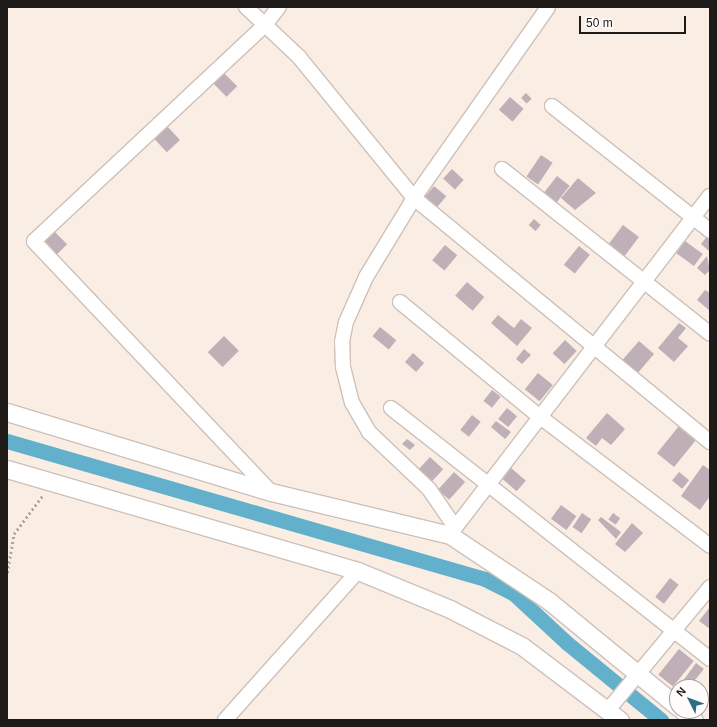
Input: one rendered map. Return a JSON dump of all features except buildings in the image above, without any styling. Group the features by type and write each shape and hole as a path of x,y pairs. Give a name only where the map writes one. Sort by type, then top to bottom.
{"street":[{"path":"246,7 264,26 299,57 414,198 592,348 710,442"},
{"path":"271,492 34,241 264,26 279,7"},
{"path":"453,531 429,489 369,432 352,403 343,367 346,322 366,277 414,198 548,7"},
{"path":"552,106 710,231"},
{"path":"502,168 710,334"},
{"path":"453,531 487,482 538,415 710,196"},
{"path":"400,302 538,415 710,546"},
{"path":"392,408 710,659"},
{"path":"7,412 271,492 453,531 549,601 633,679 669,701"},
{"path":"7,468 358,571 450,609 522,646 615,710 633,679 710,587"},
{"path":"225,720 358,571"}],"path":[{"path":"7,573 14,534 31,515 51,482"}],"waterway":[{"path":"7,441 485,579 513,593 567,643 661,720"}]}
